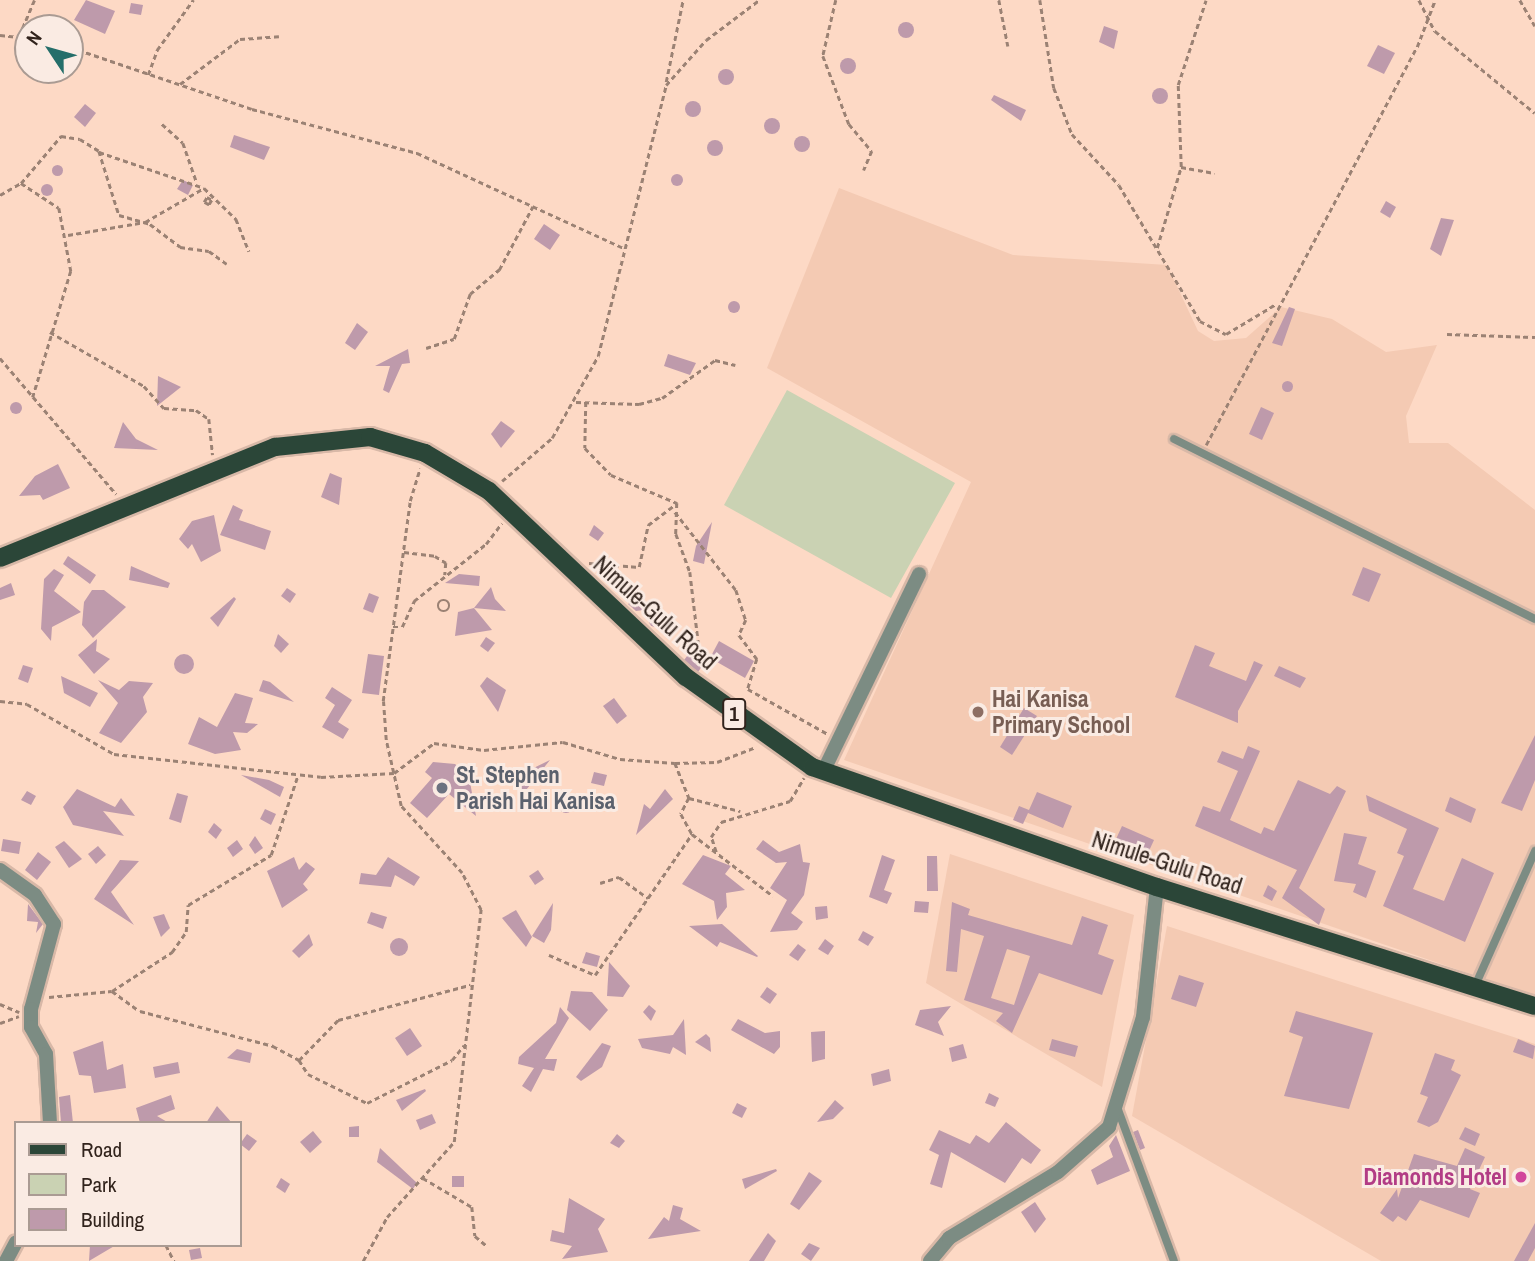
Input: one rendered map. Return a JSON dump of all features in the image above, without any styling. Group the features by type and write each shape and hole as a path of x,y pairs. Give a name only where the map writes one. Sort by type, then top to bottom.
{"main road":[{"name":"Nimule-Gulu Road","path":"0,558 275,447 325,438 370,437 425,453 489,491 686,677 770,742 817,769 1157,887 1535,1006"}],"street":[{"path":"817,769 919,574"},
{"path":"0,870 35,895 54,924 28,1008 31,1027 46,1054 50,1121"},
{"path":"930,1261 975,1219 1088,1150 1117,1107 1143,1017 1157,887"}],"lane":[{"path":"1174,439 1535,619"},
{"path":"1475,986 1535,852"},
{"path":"1117,1107 1174,1261"}],"path":[{"path":"148,75 157,50 193,0"},
{"path":"489,491 552,438 576,402 598,356 666,85 683,0"},
{"path":"666,85 706,40 759,0"},
{"path":"836,0 823,56 849,124 872,151 864,170"},
{"path":"999,0 1008,46"},
{"path":"1040,0 1054,88 1072,134 1119,185 1200,321 1226,334 1279,302"},
{"path":"1156,250 1181,167 1178,85 1206,0"},
{"path":"1419,0 1426,18 1535,113"},
{"path":"1203,452 1279,302 1417,47 1435,0"},
{"path":"1520,0 1535,26"},
{"path":"178,85 240,39 279,36"},
{"path":"84,52 178,85 418,153 624,248"},
{"path":"162,124 183,143 197,183"},
{"path":"0,195 21,183 61,136 197,183 236,219 249,252"},
{"path":"99,151 118,215 145,222 180,247 209,251 227,264"},
{"path":"1181,167 1214,173"},
{"path":"21,183 59,208 71,271 50,332 33,397"},
{"path":"66,235 145,222 204,188"},
{"path":"426,348 454,339 470,295 499,270 533,206"},
{"path":"50,332 144,386 164,408 196,410 209,419 217,470"},
{"path":"1447,334 1535,337"},
{"path":"0,358 127,508"},
{"path":"576,402 662,398 715,360 735,365"},
{"path":"586,402 584,447 611,475 677,503"},
{"path":"363,1261 387,1217 454,1142 481,910 462,873 401,806 383,701 410,500 425,453"},
{"path":"677,503 675,512 699,647"},
{"path":"578,576 588,564 639,567 648,525 677,503"},
{"path":"393,627 402,627 414,601 486,544 511,512"},
{"path":"675,512 736,590 746,620 739,635 757,659 748,689 831,736"},
{"path":"404,552 435,556 446,563 445,577"},
{"path":"0,701 27,704 114,754 298,775 394,773 434,743 484,750 563,741 620,760 717,762 770,742"},
{"path":"675,762 690,798"},
{"path":"716,852 712,837 721,822 742,812 790,801 817,769"},
{"path":"0,1023 28,1008 112,991 172,951 186,932 188,905 271,855 298,775"},
{"path":"690,798 742,812"},
{"path":"690,798 681,814 692,834 773,896"},
{"path":"550,955 594,975 692,834"},
{"path":"600,883 619,877 648,898"},
{"path":"299,1060 338,1020 471,985"},
{"path":"112,991 141,1011 273,1046 299,1060 308,1074 366,1103 452,1060 465,1043"},
{"path":"0,1004 28,1008"},
{"path":"423,1178 472,1207 475,1236 487,1246"}],"shaded area":[{"path":"839,188 1013,255 1167,265 1198,331 1214,341 1246,338 1281,307 1332,319 1386,352 1437,345 1406,416 1409,443 1448,443 1535,510 1535,996 844,760 971,482 767,368"},
{"path":"950,854 1134,915 1102,1087 926,983"},
{"path":"1167,926 1535,1044 1535,1261 1381,1261 1132,1116"}],"green space":[{"path":"787,390 955,483 891,598 724,505"}],"building":[{"path":"86,0 115,11 105,34 84,25 84,14 78,14"},
{"path":"131,3 143,5 141,15 129,13"},
{"path":"906,22 914,30 906,38 898,30"},
{"path":"1104,26 1118,31 1114,49 1099,42"},
{"path":"1378,45 1395,53 1384,74 1367,66"},
{"path":"848,58 856,66 848,74 840,66"},
{"path":"726,69 734,77 726,85 718,77"},
{"path":"1160,88 1168,96 1160,104 1152,96"},
{"path":"994,95 1026,110 1021,121 991,100"},
{"path":"693,101 701,109 693,117 685,109"},
{"path":"85,104 96,113 85,127 74,117"},
{"path":"772,118 780,126 772,134 764,126"},
{"path":"234,135 270,147 264,160 230,147"},
{"path":"802,136 810,144 802,152 794,144"},
{"path":"715,140 723,148 715,156 707,148"},
{"path":"57,164 63,170 57,176 51,170"},
{"path":"677,174 683,180 677,186 671,180"},
{"path":"183,180 193,185 188,195 177,189"},
{"path":"47,184 53,190 47,196 41,190"},
{"path":"1386,201 1396,207 1390,218 1380,212"},
{"path":"1441,218 1454,220 1441,256 1430,249"},
{"path":"544,224 560,235 550,250 534,239"},
{"path":"734,301 740,307 734,313 728,307"},
{"path":"1289,307 1295,309 1282,346 1272,343"},
{"path":"357,323 368,332 355,350 345,343"},
{"path":"408,349 410,363 402,364 389,393 383,390 390,366 375,366"},
{"path":"668,354 696,363 690,375 664,366"},
{"path":"158,376 181,387 157,406"},
{"path":"1287,380 1293,386 1287,392 1281,386"},
{"path":"16,402 22,408 16,414 10,408"},
{"path":"1261,407 1274,413 1262,440 1249,434"},
{"path":"501,421 515,431 501,448 491,434"},
{"path":"123,422 136,439 158,450 114,448"},
{"path":"58,464 70,488 43,500 40,495 19,496 35,476"},
{"path":"330,473 342,478 339,505 321,497"},
{"path":"233,505 243,510 239,520 271,531 265,550 220,535"},
{"path":"214,515 221,551 201,562 192,544 188,549 179,539 192,521"},
{"path":"712,522 704,564 693,561 696,546"},
{"path":"594,525 604,533 598,541 589,535"},
{"path":"68,556 96,575 90,584 63,564"},
{"path":"131,566 170,583 168,588 129,580"},
{"path":"1363,567 1381,574 1369,602 1352,595"},
{"path":"54,569 64,575 54,591 81,612 52,627 51,641 41,629 44,579"},
{"path":"459,574 480,576 479,586 445,583"},
{"path":"11,583 15,595 0,600 0,588"},
{"path":"491,587 495,599 506,611 474,608"},
{"path":"287,588 296,594 290,603 281,596"},
{"path":"92,590 104,590 126,607 93,638 82,625 84,602"},
{"path":"369,593 379,597 373,613 363,609"},
{"path":"234,597 236,599 218,627 210,618"},
{"path":"641,597 644,610 636,611 628,604"},
{"path":"474,608 492,630 455,636 458,612"},
{"path":"655,615 661,621 655,627 649,621"},
{"path":"278,634 289,644 281,653 274,646"},
{"path":"486,637 495,643 488,652 480,646"},
{"path":"97,639 96,651 110,659 94,674 78,655"},
{"path":"719,641 754,661 745,678 710,658"},
{"path":"1195,645 1215,653 1209,666 1246,681 1254,661 1263,665 1238,711 1238,723 1175,697"},
{"path":"692,650 706,661 698,672 684,660"},
{"path":"184,654 191,657 194,664 191,671 184,674 177,671 174,664 177,657"},
{"path":"368,654 384,656 379,695 362,693"},
{"path":"23,665 33,668 28,683 18,679"},
{"path":"1279,666 1306,678 1300,688 1274,676"},
{"path":"61,676 98,693 90,707 64,693"},
{"path":"487,677 506,690 498,712 480,686"},
{"path":"98,680 119,690 129,681 153,683 143,697 147,712 121,743 99,733 118,703"},
{"path":"263,680 270,682 294,702 259,691"},
{"path":"332,687 352,700 338,722 349,729 343,739 322,727 335,705 325,698"},
{"path":"235,693 253,698 245,723 258,724 247,733 233,732 241,750 215,754 188,744 199,717 217,727"},
{"path":"614,698 627,716 617,724 603,706"},
{"path":"1024,708 1037,716 1012,755 1000,747"},
{"path":"1535,735 1535,780 1522,811 1501,803"},
{"path":"1248,746 1260,751 1230,820 1261,834 1264,827 1274,831 1298,780 1330,794 1337,786 1346,791 1299,888 1325,909 1319,925 1282,898 1297,870 1195,826 1203,806 1220,812 1238,771 1217,762 1222,751 1243,759"},
{"path":"550,760 519,799 520,779 511,779"},
{"name":"St. Stephen Parish Hai Kanisa","path":"433,762 455,764 469,776 476,816 449,794 427,818 410,803 432,778 425,772"},
{"path":"594,772 607,775 604,786 591,783"},
{"path":"487,773 497,773 497,783 487,783"},
{"path":"241,775 269,780 284,787 280,797"},
{"path":"77,789 115,807 121,798 135,816 103,811 124,836 73,825 63,807"},
{"path":"665,789 673,799 636,835 644,804 650,809"},
{"path":"27,791 36,796 31,805 21,800"},
{"path":"1037,792 1072,806 1063,828 1028,813 1023,824 1013,820 1019,806 1029,810"},
{"path":"177,793 188,796 181,823 169,819"},
{"path":"1366,795 1439,828 1413,889 1444,901 1462,858 1494,873 1465,942 1383,906 1404,856 1397,853 1407,829 1369,811"},
{"path":"1450,797 1476,809 1471,823 1445,811"},
{"path":"563,799 569,799 573,806 569,813 563,813 559,809 559,803"},
{"path":"265,809 276,814 271,825 260,819"},
{"path":"214,823 222,830 216,839 208,832"},
{"path":"1122,826 1154,840 1143,864 1111,850"},
{"path":"1344,833 1367,837 1358,864 1376,871 1366,898 1353,892 1356,884 1334,881"},
{"path":"255,836 263,848 255,854 249,845"},
{"path":"3,839 21,842 19,854 1,851"},
{"path":"237,840 243,849 233,857 227,848"},
{"path":"763,840 779,852 800,844 803,862 810,863 804,895 791,913 803,922 797,930 770,932 787,900 770,888 787,862 776,863 756,849"},
{"path":"64,841 82,859 69,868 55,847"},
{"path":"98,846 106,855 96,864 88,854"},
{"path":"38,852 51,862 37,880 25,870"},
{"path":"703,855 731,866 725,874 745,890 726,893 727,907 717,920 714,901 682,884"},
{"path":"882,855 895,860 884,890 892,893 887,904 869,897"},
{"path":"927,856 937,856 938,891 927,891"},
{"path":"294,857 299,870 306,862 315,869 303,884 308,890 282,908 267,871"},
{"path":"388,857 420,877 414,886 395,875 391,887 359,884 361,873 376,875"},
{"path":"120,860 139,861 111,892 134,925 94,899"},
{"path":"538,870 544,879 535,885 529,876"},
{"path":"1268,885 1277,891 1272,901 1263,896"},
{"path":"915,901 929,902 928,913 914,912"},
{"path":"952,902 970,909 968,915 1072,945 1082,916 1108,925 1098,954 1114,960 1102,995 1039,973 1012,1033 996,1021 1003,1013 964,1000 984,936 961,929 957,972 946,971","holes":["1007,949 1030,956 1014,1005 991,998"]},
{"path":"553,903 551,930 544,943 532,936"},
{"path":"28,904 43,924 36,933 38,922 27,921"},
{"path":"827,906 828,918 816,920 815,907"},
{"path":"516,910 532,937 526,947 502,918"},
{"path":"371,912 387,917 383,929 367,923"},
{"path":"164,914 170,928 161,937 153,917"},
{"path":"722,924 758,956 720,942 717,947 689,926"},
{"path":"863,931 874,937 868,946 858,940"},
{"path":"309,934 313,945 299,958 292,951"},
{"path":"399,938 405,941 408,947 405,953 399,956 393,953 390,947 393,941"},
{"path":"825,939 834,946 828,955 818,949"},
{"path":"798,944 806,950 798,961 789,955"},
{"path":"586,952 600,956 597,967 582,963"},
{"path":"609,962 630,986 623,997 607,996"},
{"path":"1179,975 1204,983 1196,1007 1171,999"},
{"path":"767,987 777,994 770,1004 760,997"},
{"path":"571,991 592,992 608,1010 590,1031 567,1010"},
{"path":"649,1005 656,1011 651,1021 643,1012"},
{"path":"951,1006 938,1022 944,1036 915,1025 920,1010"},
{"path":"560,1007 569,1018 545,1059 557,1059 554,1071 543,1069 531,1092 522,1086 534,1068 518,1064 519,1057 556,1023"},
{"path":"1296,1011 1373,1033 1349,1109 1284,1096 1303,1037 1289,1032"},
{"path":"684,1019 686,1055 673,1047 670,1054 642,1048 638,1039 673,1035"},
{"path":"738,1019 765,1033 780,1031 780,1047 774,1054 731,1030"},
{"path":"410,1028 422,1046 407,1056 395,1038"},
{"path":"825,1031 825,1059 812,1062 811,1032"},
{"path":"706,1034 710,1038 711,1052 695,1042"},
{"path":"1052,1039 1078,1046 1075,1057 1049,1050"},
{"path":"1518,1039 1535,1046 1533,1059 1513,1052"},
{"path":"103,1041 107,1070 123,1064 126,1088 94,1093 91,1076 79,1075 73,1052"},
{"path":"602,1043 611,1046 602,1067 581,1081 576,1077"},
{"path":"963,1044 967,1058 952,1062 949,1048"},
{"path":"237,1049 252,1053 250,1063 227,1058"},
{"path":"1435,1053 1455,1060 1451,1070 1461,1075 1438,1122 1429,1127 1417,1122 1428,1097 1420,1094"},
{"path":"178,1062 180,1073 155,1078 153,1067"},
{"path":"889,1069 891,1081 873,1086 871,1074"},
{"path":"425,1089 426,1091 402,1111 396,1100"},
{"path":"989,1093 999,1098 995,1107 985,1103"},
{"path":"70,1095 73,1121 61,1121 59,1097"},
{"path":"171,1095 175,1109 157,1116 166,1121 139,1121 136,1108"},
{"path":"835,1100 844,1108 833,1119 817,1122"},
{"path":"737,1103 747,1108 742,1118 732,1113"},
{"path":"217,1106 230,1121 207,1121"},
{"path":"432,1114 436,1123 420,1130 416,1120"},
{"path":"1006,1122 1041,1150 1031,1164 1022,1158 1005,1183 951,1152 942,1188 930,1184 939,1155 929,1150 939,1130 970,1144 976,1135 989,1143"},
{"path":"359,1126 359,1137 349,1137 349,1127"},
{"path":"1465,1127 1480,1134 1475,1146 1459,1139"},
{"path":"1138,1130 1145,1148 1140,1150 1133,1132"},
{"path":"313,1131 322,1142 310,1153 300,1142"},
{"path":"247,1134 257,1141 249,1151 242,1146"},
{"path":"617,1134 625,1141 619,1148 610,1143"},
{"path":"1116,1135 1130,1171 1097,1185 1091,1170 1113,1157 1109,1146"},
{"path":"380,1148 417,1183 413,1189 377,1162"},
{"path":"1465,1148 1485,1157 1470,1189 1480,1193 1469,1218 1420,1200 1406,1221 1398,1216 1393,1222 1380,1213 1397,1189 1398,1198 1414,1154 1457,1166"},
{"path":"776,1169 777,1171 745,1189 742,1179"},
{"path":"809,1172 822,1181 799,1210 790,1204"},
{"path":"452,1176 464,1176 464,1187 452,1187"},
{"path":"281,1178 290,1184 285,1193 276,1187"},
{"path":"569,1198 605,1219 598,1229 608,1252 562,1259 572,1246 550,1241 552,1230 564,1233"},
{"path":"1035,1202 1046,1219 1035,1233 1021,1212"},
{"path":"673,1205 683,1208 680,1219 701,1231 648,1239 664,1217 669,1221"},
{"path":"1535,1223 1535,1248 1528,1261 1514,1261"},
{"path":"768,1233 776,1241 764,1261 749,1261"},
{"path":"809,1243 820,1248 811,1261 801,1254"},
{"path":"90,1247 113,1247 89,1261"},
{"path":"200,1248 202,1258 191,1260 189,1250"}],"place":[{"name":"Hai Kanisa Primary School","path":"978,712"},
{"name":"St. Stephen Parish Hai Kanisa","path":"442,788"},
{"name":"Diamonds Hotel","path":"1521,1177"}]}
